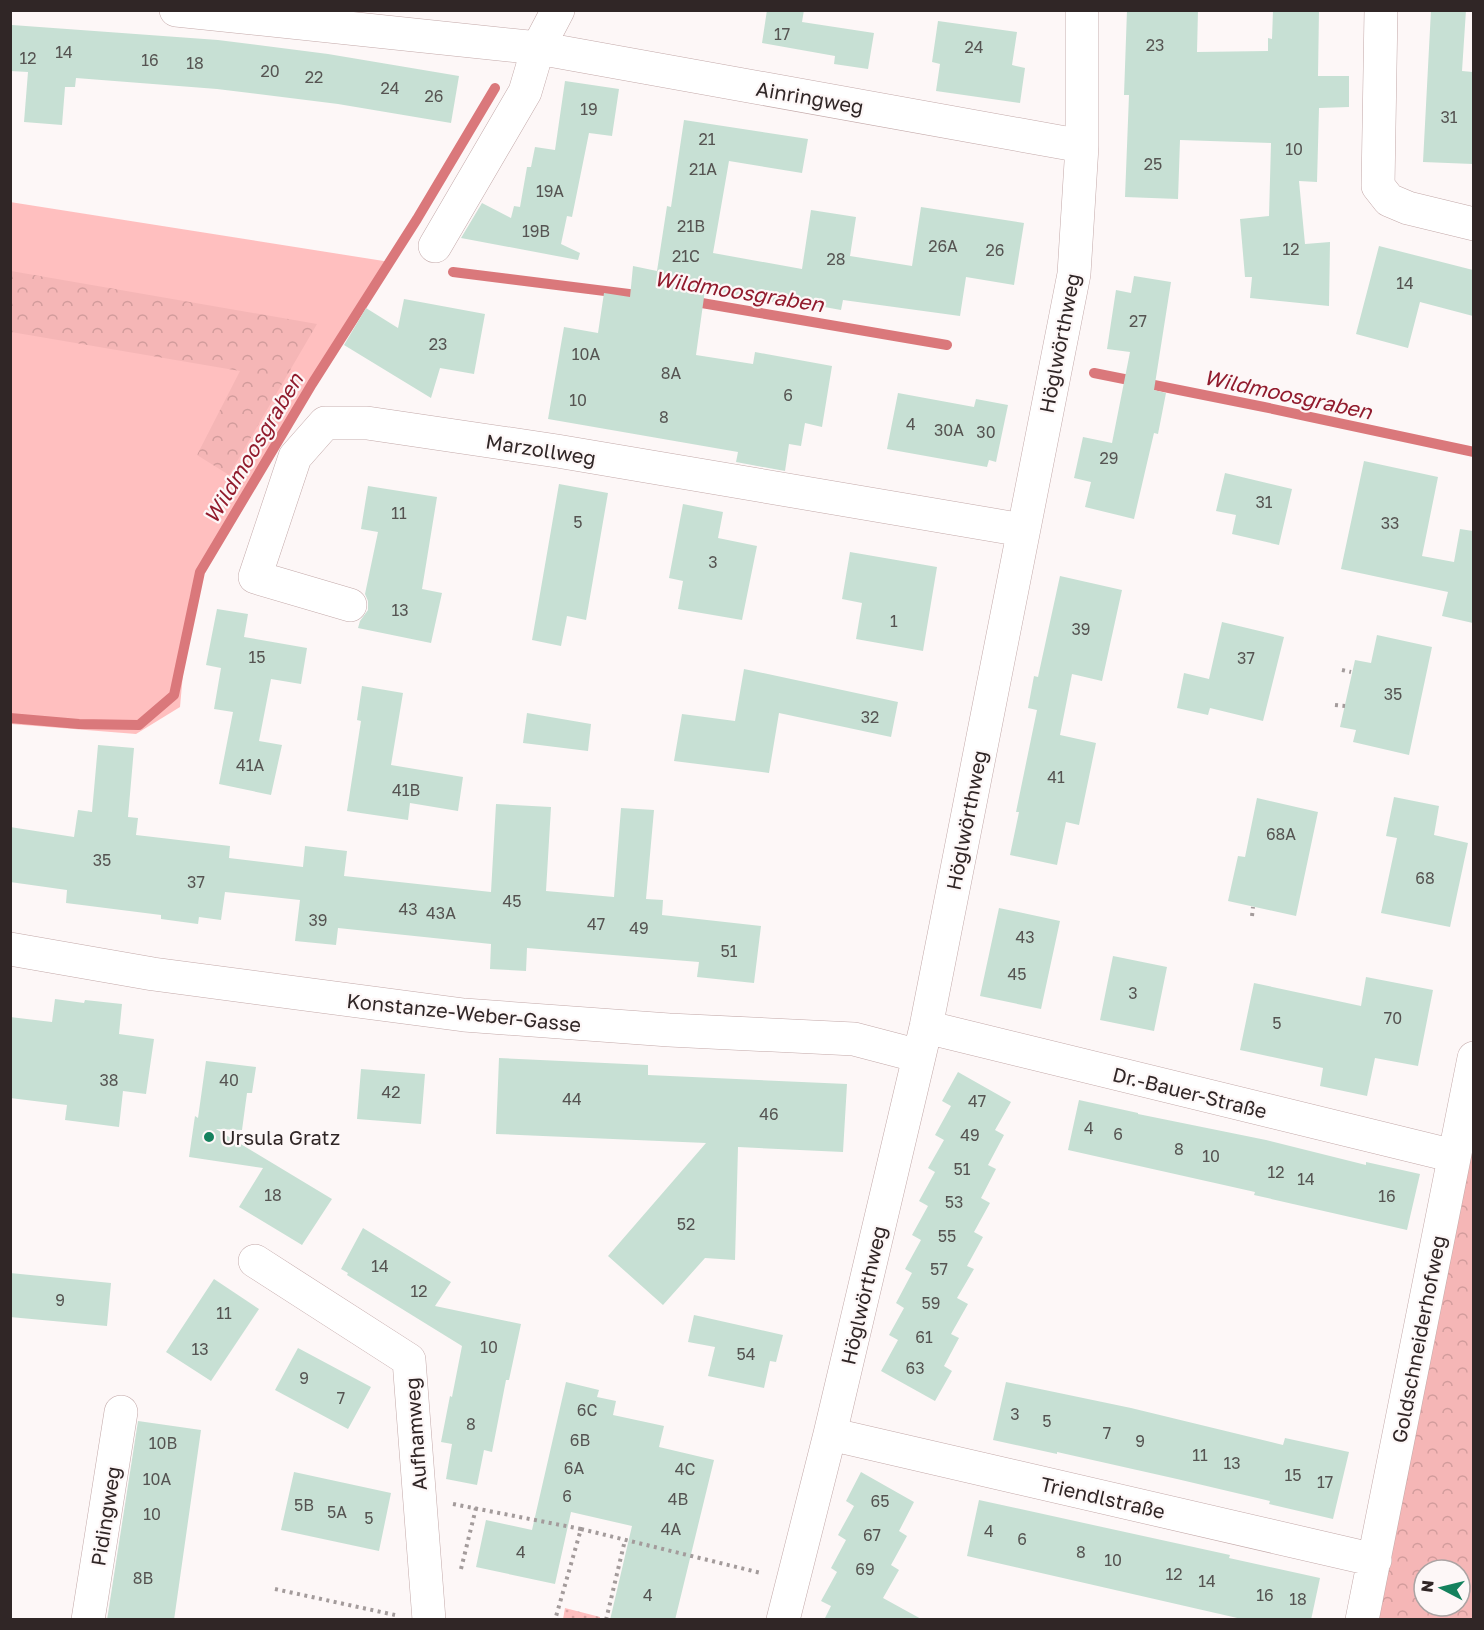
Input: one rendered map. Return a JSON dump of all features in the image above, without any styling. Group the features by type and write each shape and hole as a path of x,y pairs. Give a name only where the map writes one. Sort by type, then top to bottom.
{"street":[{"name":"Ainringweg","path":"176,10 538,48 1082,146"},
{"path":"435,246 525,92 538,48 558,10"},
{"name":"Höglwörthweg","path":"783,1620 830,1434 923,1042 1074,274 1082,146 1082,10"},
{"path":"1381,10 1378,186 1389,200 1408,208 1473,224"},
{"name":"Marzollweg","path":"350,605 255,578 295,457 325,423 367,423 557,451 1023,530"},
{"name":"Konstanze-Weber-Gasse","path":"10,949 153,974 464,1015 669,1030 923,1042"},
{"name":"Dr.-Bauer-Straße","path":"923,1042 1454,1156"},
{"name":"Goldschneiderhofweg","path":"1362,1620 1473,1058"},
{"name":"Aufhamweg","path":"255,1261 410,1360 420,1497 417,1618"},
{"name":"Pidingweg","path":"88,1620 121,1412"},
{"name":"Triendlstraße","path":"830,1434 1375,1560"}],"path":[{"path":"1342,670 1351,672"},
{"path":"1335,705 1345,706"},
{"path":"1252,916 1253,907"},
{"path":"420,1497 581,1529 793,1580"},
{"path":"460,1575 476,1508"},
{"path":"555,1620 581,1529"},
{"path":"606,1620 625,1540"},
{"path":"275,1589 417,1618"}],"shaded area":[{"path":"10,202 390,262 190,595 180,707 136,734 11,724"},
{"path":"565,1608 600,1617 600,1619 563,1619"}],"green space":[{"path":"10,271 317,324 229,475 197,455 240,371 11,332"},
{"path":"1473,1107 1473,1619 1374,1619"}],"building":[{"path":"767,10 804,10 802,22 874,33 868,69 834,64 835,56 762,43"},
{"path":"1127,10 1198,10 1197,52 1268,51 1268,38 1272,39 1273,10 1319,10 1318,76 1349,76 1349,107 1319,108 1317,182 1299,181 1305,244 1330,242 1329,306 1250,298 1252,277 1245,277 1240,219 1269,216 1271,143 1180,140 1178,199 1125,197 1129,95 1124,95"},
{"path":"1431,10 1466,10 1462,71 1473,72 1473,164 1423,162"},
{"path":"938,21 1017,32 1012,65 1025,68 1020,103 936,91 940,64 932,62"},
{"path":"12,25 218,40 328,54 459,76 451,123 338,104 217,89 76,78 75,87 65,87 62,125 24,122 28,72 10,71"},
{"path":"565,81 619,89 612,136 589,133 572,217 567,216 561,244 580,253 578,260 461,238 482,203 511,218 514,206 520,207 527,167 531,167 535,147 555,150"},
{"path":"684,120 808,139 802,173 729,161 713,253 802,269 811,210 856,217 850,256 912,266 921,207 1024,223 1014,285 966,277 960,316 843,300 841,310 780,299 779,303 705,290 696,355 753,364 755,352 832,366 822,427 805,423 801,446 789,444 785,471 736,462 738,452 548,419 564,327 598,333 604,293 630,297 633,266 657,271 667,206 671,207"},
{"path":"1379,246 1473,270 1473,316 1420,302 1408,348 1356,334"},
{"path":"1134,276 1171,282 1154,390 1166,393 1158,434 1154,433 1134,519 1085,507 1091,482 1074,478 1083,437 1112,443 1130,352 1107,349 1116,290 1131,293"},
{"path":"404,299 485,314 474,374 440,368 431,398 344,345 366,308 398,328"},
{"path":"898,393 974,407 976,399 1008,405 996,462 989,460 987,467 887,449"},
{"path":"1364,461 1438,477 1422,556 1454,562 1460,529 1473,531 1473,623 1442,616 1448,592 1341,569"},
{"path":"1225,473 1292,489 1279,545 1232,534 1236,515 1216,511"},
{"path":"559,484 608,493 586,620 567,616 561,646 532,640"},
{"path":"368,486 437,497 422,589 442,593 431,643 358,628 368,610 365,594 378,532 361,529"},
{"path":"683,504 723,512 718,538 757,546 742,620 678,609 683,581 669,578"},
{"path":"850,552 937,567 923,651 856,639 862,603 842,599"},
{"path":"1060,576 1122,590 1102,681 1072,674 1060,735 1096,743 1079,825 1066,822 1057,865 1010,855 1019,812 1016,812 1037,710 1028,708 1034,676 1038,677"},
{"path":"217,609 248,614 244,637 307,648 301,684 271,679 259,741 282,745 271,795 219,784 233,712 214,709 221,668 206,665"},
{"path":"1222,622 1284,637 1263,721 1210,708 1208,715 1177,708 1184,673 1209,679"},
{"path":"1377,635 1432,647 1409,755 1353,742 1356,730 1340,727 1355,660 1371,663"},
{"path":"744,669 898,702 891,737 779,713 769,773 674,761 682,714 735,721"},
{"path":"362,686 403,693 391,765 463,777 458,811 410,803 408,820 347,811 361,721 357,720"},
{"path":"527,713 591,724 588,751 523,743"},
{"path":"98,745 134,748 128,817 138,818 136,835 230,846 229,858 303,867 305,846 347,851 344,876 491,892 496,804 551,807 546,891 614,897 621,808 654,810 646,899 663,900 662,915 761,926 754,983 697,977 699,962 527,948 526,971 490,969 491,944 338,928 336,945 295,941 300,900 225,892 221,920 199,917 198,924 161,919 161,915 66,903 67,890 10,882 10,827 74,837 78,810 92,812"},
{"path":"1394,797 1439,806 1434,835 1468,843 1450,927 1381,913 1397,838 1386,836"},
{"path":"1257,798 1318,812 1296,916 1228,901 1238,856 1245,857"},
{"path":"999,908 1060,921 1041,1009 980,996"},
{"path":"1113,956 1167,967 1154,1031 1100,1020"},
{"path":"1366,977 1433,990 1418,1066 1375,1058 1367,1096 1320,1086 1323,1068 1240,1050 1254,983 1361,1006"},
{"path":"55,999 84,1003 85,1000 122,1004 119,1034 154,1039 146,1094 123,1091 119,1127 65,1120 67,1105 10,1098 10,1017 52,1022"},
{"path":"499,1058 648,1065 648,1075 847,1084 843,1152 738,1147 735,1260 705,1258 663,1305 608,1256 706,1143 496,1134"},
{"path":"206,1061 256,1067 252,1093 247,1093 242,1130 216,1129 332,1199 302,1245 239,1207 263,1168 189,1157 195,1116 198,1118"},
{"path":"361,1069 425,1074 421,1124 357,1119"},
{"path":"958,1072 1011,1102 995,1130 1004,1135 988,1165 996,1169 981,1198 990,1203 974,1232 983,1237 967,1266 974,1269 957,1298 968,1304 951,1334 959,1338 944,1366 952,1371 935,1401 881,1371 898,1340 889,1335 904,1308 896,1303 912,1273 905,1269 921,1240 912,1235 928,1206 919,1201 935,1172 928,1168 944,1140 935,1135 951,1106 942,1101"},
{"path":"1079,1100 1266,1140 1366,1165 1366,1162 1420,1174 1407,1230 1254,1195 1255,1192 1068,1150"},
{"path":"363,1228 451,1282 435,1306 521,1324 509,1380 506,1380 492,1452 484,1450 477,1485 446,1479 452,1444 441,1442 462,1346 347,1275 348,1273 341,1269"},
{"path":"10,1273 111,1283 107,1326 10,1317"},
{"path":"214,1279 259,1309 211,1381 166,1352"},
{"path":"694,1315 783,1335 776,1362 770,1361 764,1388 708,1376 715,1347 688,1342"},
{"path":"298,1348 371,1387 348,1429 275,1390"},
{"path":"566,1382 599,1390 597,1397 616,1401 613,1415 664,1426 659,1447 714,1460 675,1620 610,1620 632,1526 571,1512 555,1584 476,1567 486,1520 532,1530"},
{"path":"1006,1382 1131,1408 1283,1445 1285,1438 1349,1452 1333,1519 1177,1479 993,1440"},
{"path":"138,1421 201,1430 174,1620 107,1620"},
{"path":"294,1472 391,1493 379,1551 281,1530"},
{"path":"861,1472 914,1502 899,1531 907,1536 891,1565 899,1570 883,1598 923,1620 824,1620 831,1606 821,1601 837,1572 831,1568 846,1540 838,1535 854,1506 846,1501"},
{"path":"979,1500 1230,1555 1229,1558 1320,1578 1311,1620 1246,1620 967,1556"}],"waterway":[{"name":"Wildmoosgraben","path":"10,718 79,724 139,725 174,695 200,572 312,384 417,219 495,88"},
{"name":"Wildmoosgraben","path":"453,272 645,296"},
{"name":"Wildmoosgraben","path":"690,301 947,345"},
{"name":"Wildmoosgraben","path":"1094,373 1474,452"}],"place":[{"name":"Ursula Gratz","path":"209,1137"}]}
